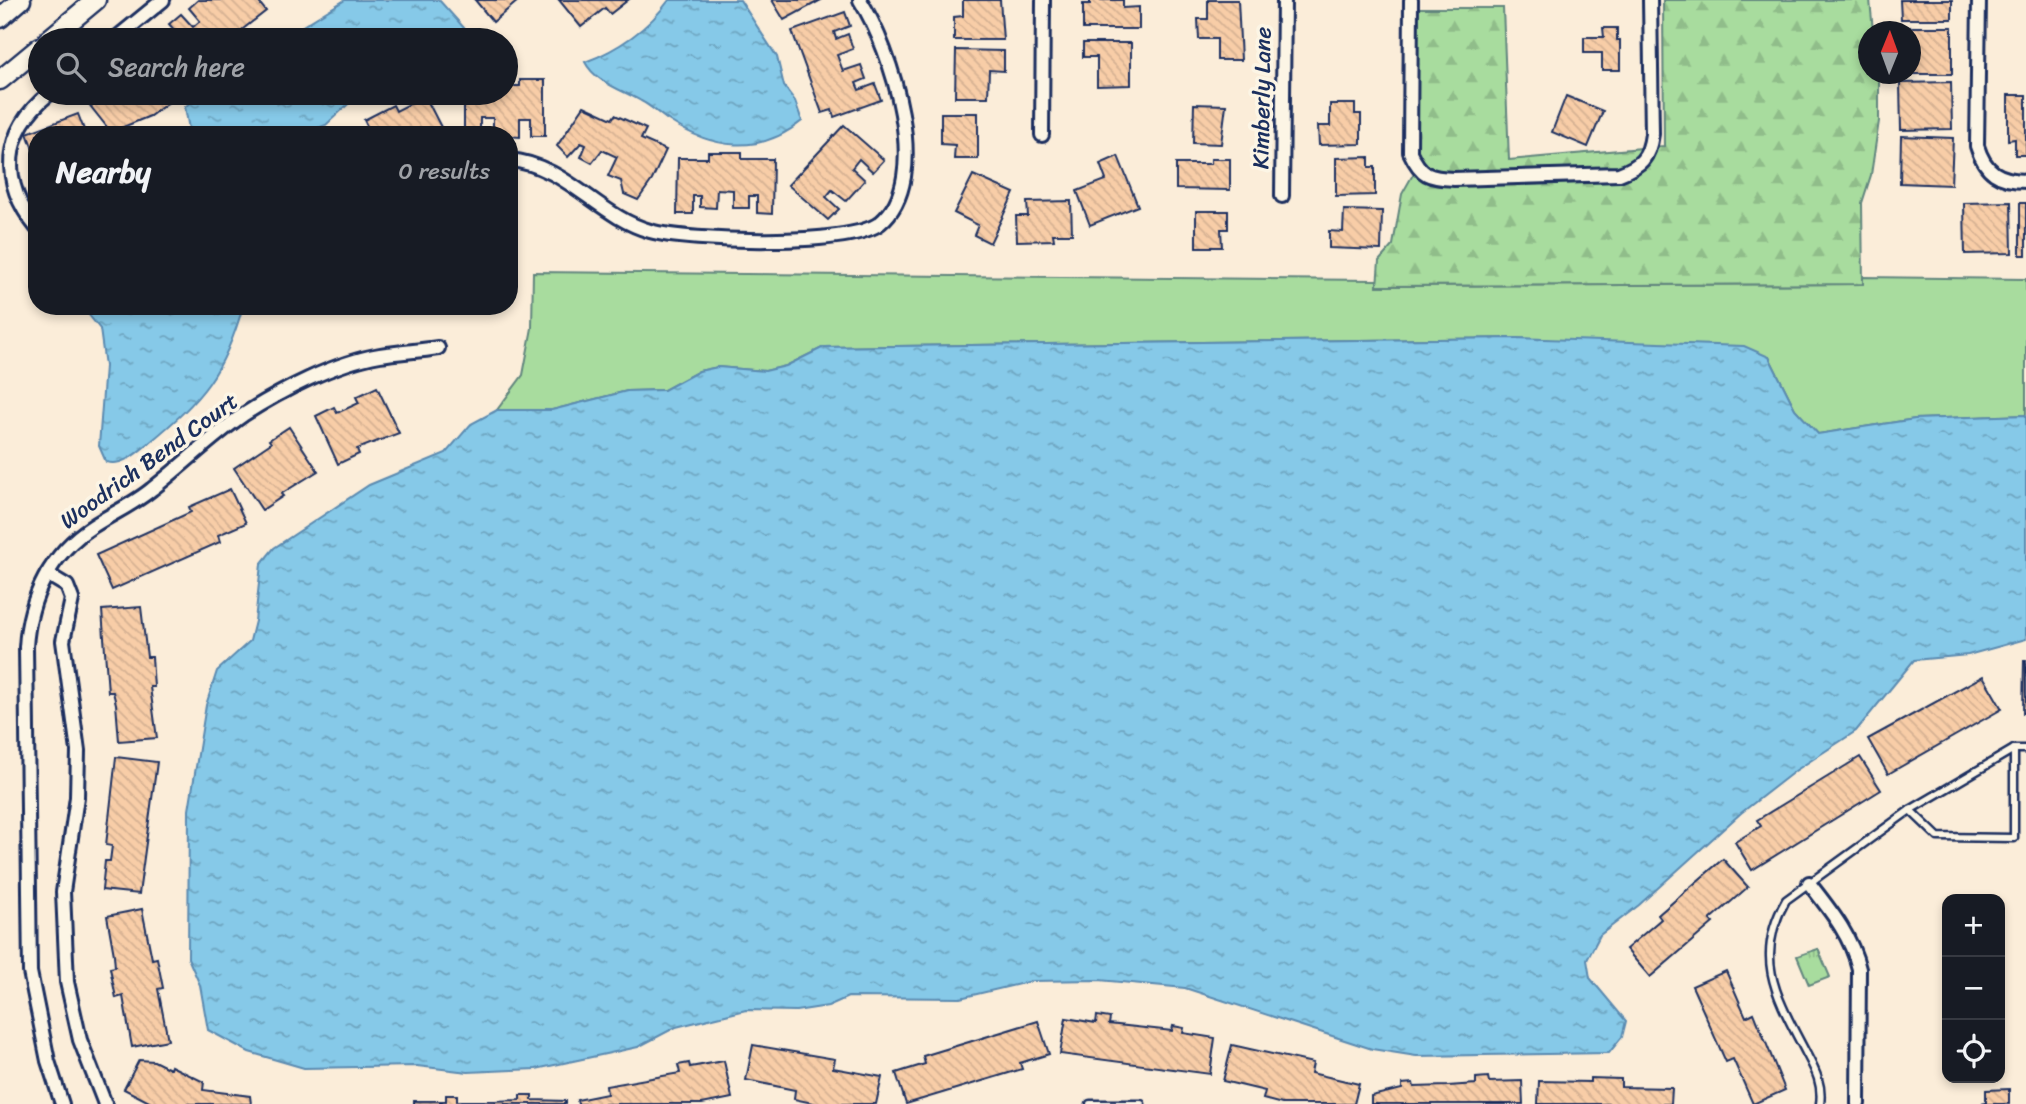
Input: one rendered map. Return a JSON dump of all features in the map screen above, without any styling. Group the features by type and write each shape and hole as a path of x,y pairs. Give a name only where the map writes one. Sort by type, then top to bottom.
{"main road":[{"path":"0,18 21,0"},
{"path":"62,28 96,0"},
{"path":"0,80 28,57"}],"street":[{"path":"129,28 163,0"},
{"path":"518,162 554,174 628,221 665,235 704,238 822,238 861,233 878,224 893,210 900,192 904,150 901,109 892,68 860,0"},
{"path":"1042,135 1043,0"},
{"name":"Kimberly Lane","path":"1282,196 1284,0"},
{"path":"1411,0 1408,136 1410,152 1418,169 1435,178 1619,174 1638,167 1650,152 1652,134 1650,0"},
{"path":"1979,0 1977,146 1982,162 1991,172 2002,179 2026,181"},
{"path":"28,221 10,198 4,179 4,162 9,140 20,121 37,105"},
{"name":"Woodrich Bend Court","path":"62,1104 36,1014 27,930 26,647 33,604 47,574 64,550 81,535 151,490 224,429 267,402 358,361 438,348"},
{"path":"47,574 66,586 72,599 63,641 66,676 75,716 78,761 77,797 63,892 67,982 80,1040 105,1104"},
{"path":"1809,883 1845,932 1854,950 1858,969 1858,1104"}],"lane":[{"path":"1820,1104 1819,1079 1775,991 1769,958 1776,916 1786,900 1910,810 2014,749 2026,749"},
{"path":"1910,810 1938,837 2014,838 2014,749"},
{"path":"1090,1104 1141,1104"}],"green space":[{"path":"1663,0 1870,0 1872,21 1858,21 1858,84 1879,84 1879,121 1871,175 1862,203 1863,284 1377,286 1379,261 1393,245 1402,194 1415,171 1417,8 1503,8 1509,160 1664,146"},
{"path":"533,272 1377,280 1377,286 1863,284 1863,277 2026,279 2026,415 1915,419 1818,434 1795,409 1769,357 1516,338 824,347 786,366 765,371 718,367 699,371 664,390 627,391 552,410 497,410 523,375 532,328"},
{"path":"1818,949 1830,977 1809,985 1797,956"}],"water":[{"path":"345,0 439,0 464,28 300,28"},
{"path":"669,0 740,0 777,57 784,86 795,101 802,121 769,140 752,144 718,142 685,130 645,103 602,80 589,69 585,62 632,37 652,20"},
{"path":"347,105 323,126 188,126 185,107"},
{"path":"89,315 240,315 228,350 209,384 167,427 134,455 118,463 106,462 99,446 105,366 100,329"},
{"path":"1516,338 1744,346 1769,357 1795,409 1818,434 1915,419 2026,415 2026,639 1968,655 1914,660 1856,731 1795,771 1741,813 1639,905 1600,935 1587,960 1590,978 1626,1021 1622,1037 1609,1053 1416,1056 1372,1049 1185,988 1099,980 1032,981 960,998 848,997 828,1006 796,1011 746,1010 676,1027 638,1047 536,1069 468,1072 417,1066 304,1068 249,1052 208,1030 200,985 188,958 189,810 206,705 217,671 250,641 255,621 261,564 274,548 369,485 446,453 471,424 497,410 552,410 627,391 664,390 699,371 718,367 765,371 786,366 824,347"}],"building":[{"path":"198,0 257,0 266,11 244,28 172,28 169,24 181,14 193,27 200,21 189,8"},
{"path":"475,0 519,0 493,22"},
{"path":"559,0 628,0 610,14 605,8 581,27"},
{"path":"772,0 821,0 784,20"},
{"path":"963,0 1000,0 1003,40 954,40 954,17 963,16"},
{"path":"1090,0 1123,0 1123,8 1139,7 1139,29 1083,29 1083,4 1090,4"},
{"path":"1208,0 1238,0 1241,60 1217,60 1217,39 1199,39 1198,19 1208,19"},
{"path":"1900,0 1952,0 1952,19 1901,19"},
{"path":"845,12 850,26 834,32 836,39 848,34 853,49 837,55 843,71 861,65 866,79 856,83 859,90 875,84 881,100 834,117 832,110 822,113 792,31"},
{"path":"1921,27 1952,27 1952,74 1921,74"},
{"path":"1603,28 1617,28 1617,40 1620,40 1620,70 1602,70 1602,53 1584,53 1584,37 1604,37"},
{"path":"1083,43 1131,43 1131,85 1097,86 1097,57 1083,57"},
{"path":"956,50 1004,51 1004,71 989,70 988,97 955,97"},
{"path":"520,80 545,80 545,136 531,136 531,118 520,118 520,137 518,126 493,126 493,118 480,118 480,126 464,126 464,105 518,105"},
{"path":"1951,82 1952,129 1901,130 1900,84"},
{"path":"2008,95 2026,95 2026,155 2015,155 2015,139 2008,140"},
{"path":"1566,96 1603,111 1588,147 1552,132"},
{"path":"1194,104 1226,105 1221,144 1193,143"},
{"path":"1330,104 1355,104 1355,114 1361,114 1361,144 1319,145 1318,126 1330,126"},
{"path":"90,105 165,105 150,116 126,126 106,126"},
{"path":"393,105 396,111 408,105 430,105 440,126 367,126 364,120"},
{"path":"584,106 612,119 615,115 646,129 641,139 666,150 652,180 638,200 624,194 621,181 608,176 617,157 602,150 592,163 581,157 586,145 581,143 568,157 557,146"},
{"path":"941,113 978,113 978,159 954,159 955,145 941,144"},
{"path":"78,114 83,126 46,126"},
{"path":"844,125 884,160 873,172 859,159 852,168 865,180 846,201 832,190 826,197 839,209 828,220 788,185"},
{"path":"1901,136 1953,138 1951,185 1900,183"},
{"path":"708,152 742,152 742,159 773,159 772,214 757,213 757,196 749,196 749,208 733,208 733,190 717,189 716,208 700,207 700,196 693,196 693,214 677,214 678,158 708,158"},
{"path":"1118,156 1138,206 1090,225 1077,191 1106,180 1100,164"},
{"path":"1369,157 1369,167 1375,167 1375,195 1336,196 1336,158"},
{"path":"1211,159 1230,159 1230,190 1176,189 1176,164 1211,164"},
{"path":"973,175 1014,193 990,243 974,235 978,225 954,213"},
{"path":"1071,201 1072,234 1053,234 1054,240 1017,241 1016,216 1028,216 1027,202"},
{"path":"2011,202 2012,253 1965,254 1964,203"},
{"path":"2020,203 2026,203 2026,255 2020,255"},
{"path":"1344,210 1382,211 1381,250 1329,248 1329,231 1343,232"},
{"path":"1196,211 1228,211 1228,229 1221,229 1222,247 1196,247"},
{"path":"377,387 399,433 357,449 359,454 338,464 316,416 334,407 337,413 359,403 356,397"},
{"path":"289,427 318,471 281,494 283,496 262,510 234,468"},
{"path":"230,489 246,523 218,535 220,542 112,590 96,555 191,512 189,507"},
{"path":"141,607 147,657 152,657 154,687 150,687 157,738 119,741 116,704 113,692 108,692 102,610"},
{"path":"2026,661 2026,713 2023,713"},
{"path":"1983,676 2002,709 1888,774 1868,739"},
{"path":"116,757 157,762 139,894 102,890 105,861 110,861 112,846 106,845"},
{"path":"1860,757 1881,790 1752,870 1735,842 1761,826 1757,820"},
{"path":"1723,859 1748,887 1710,920 1713,923 1650,977 1626,949 1661,919 1658,915"},
{"path":"142,909 152,959 157,958 163,988 158,989 168,1040 132,1047 123,996 116,998 110,968 115,967 107,916"},
{"path":"1726,971 1746,1017 1754,1013 1785,1090 1753,1104 1733,1059 1726,1062 1692,986"},
{"path":"1097,1016 1110,1018 1109,1024 1172,1031 1173,1026 1184,1028 1183,1033 1215,1038 1210,1074 1060,1054 1066,1018 1096,1023"},
{"path":"1038,1021 1049,1054 1020,1063 1022,1069 906,1104 896,1073 925,1064 923,1056"},
{"path":"753,1045 835,1059 833,1068 882,1077 876,1104 817,1104 794,1099 795,1090 746,1080"},
{"path":"1232,1045 1313,1063 1311,1073 1359,1084 1354,1104 1282,1104 1263,1099 1265,1091 1223,1081"},
{"path":"139,1060 154,1061 170,1069 171,1066 204,1082 203,1090 250,1096 251,1104 153,1104 124,1089"},
{"path":"724,1061 732,1098 702,1104 578,1104 577,1100 607,1094 606,1086 680,1073 678,1065 689,1063 690,1067"},
{"path":"1488,1077 1489,1082 1522,1081 1523,1104 1371,1104 1371,1096 1402,1089 1402,1084 1413,1083 1414,1087 1476,1084 1476,1078"},
{"path":"1590,1078 1621,1079 1621,1087 1672,1088 1671,1104 1538,1104 1539,1081 1590,1082"},
{"path":"2009,1089 2009,1104 1981,1104 1986,1103 1986,1090"},
{"path":"446,1095 457,1095 457,1101 495,1101 520,1100 520,1095 532,1095 532,1100 566,1101 566,1104 414,1104 414,1101 446,1101"}]}
